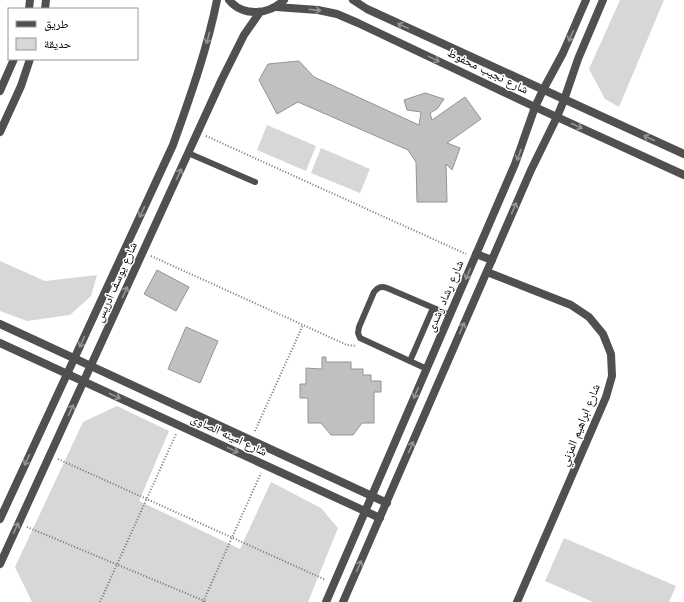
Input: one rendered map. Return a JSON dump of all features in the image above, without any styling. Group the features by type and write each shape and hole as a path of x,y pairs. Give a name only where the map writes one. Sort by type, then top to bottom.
{"street":[{"name":"شارع يوسف ادريس","path":"0,519 173,145 201,64 217,0"},
{"path":"229,0 241,9 251,12 268,10 276,7 284,0"},
{"name":"شارع نجيب محفوظ","path":"353,0 367,9 682,153"},
{"name":"شارع رشاد رشدى","path":"330,601 334,583 515,164 535,107 563,53 586,0"},
{"path":"343,602 531,170 557,117 578,60 603,0"},
{"name":"شارع نجيب محفوظ","path":"276,7 318,10 337,14 684,175"},
{"name":"شارع يوسف ادريس","path":"0,564 197,132 244,35 260,12"},
{"path":"0,91 14,60"},
{"path":"0,132 30,60"},
{"path":"476,256 492,260"},
{"name":"شارع ابراهيم المزني","path":"487,272 571,305 589,317 603,334 611,354 612,376 606,397 517,602"},
{"name":"شارع امينه الصاوى","path":"0,324 387,503"},
{"name":"شارع امينه الصاوى","path":"0,343 380,518"}],"lane":[{"path":"188,153 255,182"},
{"path":"427,369 366,342 360,338 358,333 359,327 374,292 377,288 382,287 450,315"},
{"path":"410,361 433,308"}],"path":[{"path":"197,132 476,256"},
{"path":"143,252 348,345 355,346 366,342"},
{"path":"251,440 303,325"},
{"path":"100,602 179,425"},
{"path":"50,456 334,583"},
{"path":"203,601 265,465"},
{"path":"19,523 207,602"}],"green space":[{"path":"620,0 664,0 619,107 605,99 589,69"},
{"path":"267,125 316,146 306,171 257,150"},
{"path":"321,148 370,169 360,193 311,173"},
{"path":"0,261 45,281 97,275 91,296 70,315 27,321 0,311"},
{"path":"117,406 169,431 139,501 240,549 271,482 321,508 338,528 308,602 32,602 15,567 83,422"},
{"path":"564,538 676,586 669,602 593,602 545,581"}],"building":[{"path":"299,61 314,77 419,125 421,112 407,110 404,100 425,93 444,99 437,109 430,113 432,120 465,97 481,119 447,143 460,148 452,170 446,164 447,202 417,202 416,162 408,150 298,102 277,114 259,80 268,64"},
{"path":"157,270 189,287 176,311 144,294"},
{"path":"186,327 218,341 200,383 168,369"},
{"path":"322,357 326,357 326,362 351,362 351,369 363,369 363,375 371,375 371,381 381,381 381,392 374,392 374,423 362,423 353,435 331,435 321,423 308,423 308,398 300,398 300,384 306,384 306,368 322,369"}]}
